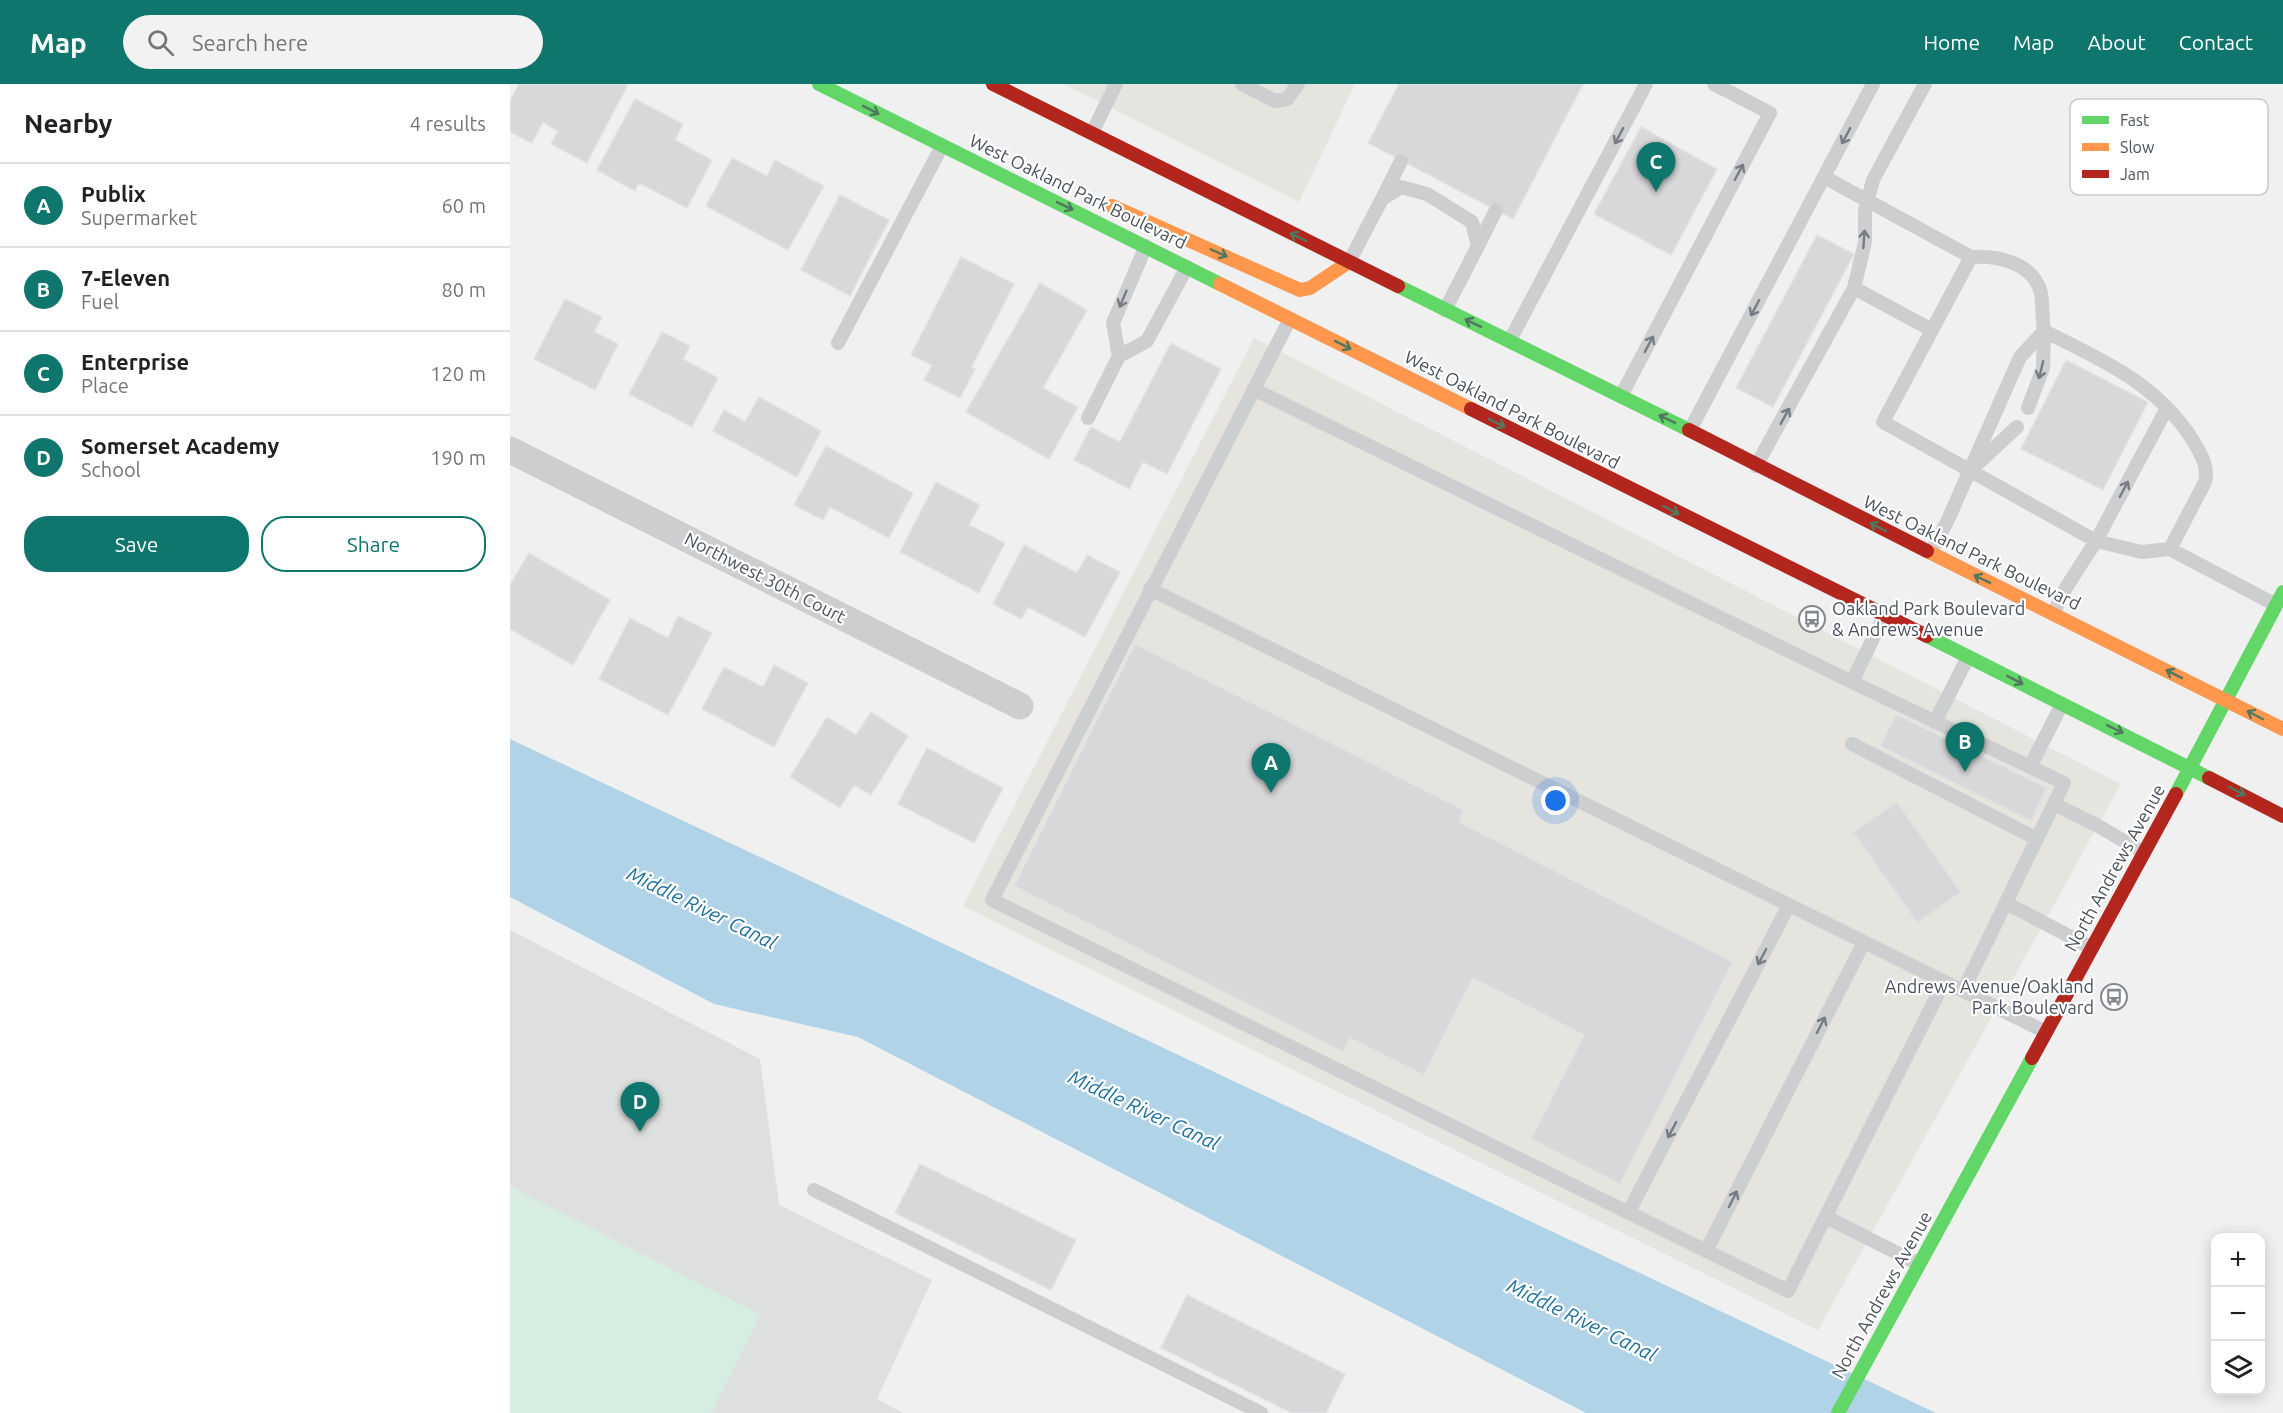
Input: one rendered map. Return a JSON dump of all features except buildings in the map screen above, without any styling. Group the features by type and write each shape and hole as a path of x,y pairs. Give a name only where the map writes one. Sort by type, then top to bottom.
{"main road":[{"name":"West Oakland Park Boulevard","path":"819,84 2190,767 2283,816"},
{"name":"West Oakland Park Boulevard","path":"993,84 1445,310 1510,340 1690,430 1756,466 2283,729"},
{"path":"987,167 1065,192"},
{"path":"1098,202 1131,213 1300,290 1310,288 1349,262"},
{"name":"North Andrews Avenue","path":"1838,1413 2227,700 2283,592"}],"street":[{"name":"Northwest 30th Court","path":"510,450 1020,706"}],"lane":[{"path":"1091,134 1116,84"},
{"path":"1242,84 1275,101 1287,99 1298,84"},
{"path":"1510,340 1646,84"},
{"path":"1621,396 1770,113 1714,84"},
{"path":"1690,430 1874,84"},
{"path":"1756,466 1854,288 1865,242 1865,210 1873,180 1925,84"},
{"path":"838,343 942,146"},
{"path":"1349,262 1401,161"},
{"path":"1824,177 1971,257 1995,257 2025,270 2041,292 2044,331 2043,368 2028,408"},
{"path":"1382,199 1401,187 1427,194 1472,222 1478,246"},
{"path":"1445,310 1496,210"},
{"path":"1119,356 1113,323 1146,246"},
{"path":"1971,257 1883,422 2096,541 2142,552 2170,549 2276,604"},
{"path":"1088,418 1119,356 1147,341 1187,267"},
{"path":"1854,288 1932,330"},
{"path":"1290,319 992,900 1788,1291 1944,982"},
{"path":"2044,331 2120,369 2150,390 2184,428 2202,456 2207,471 2205,482 2170,549"},
{"path":"1930,553 1947,522 2020,357 2044,331"},
{"path":"1253,389 1852,682 1959,740 2024,769 2064,783 1963,991"},
{"path":"2053,614 2067,586 2096,541 2167,408"},
{"path":"1970,470 2018,427"},
{"path":"1150,589 2046,1032"},
{"path":"1852,682 1884,616"},
{"path":"1929,723 1968,657"},
{"path":"2024,769 2062,704"},
{"path":"1852,744 1906,765 1971,798 2001,814 2037,839"},
{"path":"2054,804 2100,826 2144,853"},
{"path":"2006,903 2092,948"},
{"path":"1628,1213 1789,905"},
{"path":"1706,1251 1864,942"},
{"path":"814,1190 1261,1413"},
{"path":"1826,1217 1918,1264"}],"shaded area":[{"path":"1064,84 1355,84 1299,202"},
{"path":"1254,338 2121,784 1818,1330 963,906"},
{"path":"510,930 760,1059 779,1205 932,1280 877,1399 904,1413 510,1413"}],"green space":[{"path":"510,1186 761,1315 711,1413 510,1413"}],"water":[{"name":"Middle River Canal","path":"510,739 1936,1413 1586,1413 858,1037 714,1004 510,897"}],"traffic: fast":[{"path":"819,84 1220,284"},
{"path":"1398,286 1689,430"},
{"path":"2176,794 2283,592"},
{"path":"1927,636 2209,778"},
{"path":"1838,1413 2032,1058"}],"traffic: slow":[{"path":"1112,206 1300,290 1310,288 1349,262"},
{"path":"1220,284 1471,409"},
{"path":"1927,551 2283,729"}],"traffic: jam":[{"path":"993,84 1398,286"},
{"path":"1471,409 1927,636"},
{"path":"1689,430 1927,551"},
{"path":"2209,778 2283,816"},
{"path":"2032,1058 2176,794"}],"place":[{"name":"Enterprise","path":"1656,192"},
{"name":"Oakland Park Boulevard & Andrews Avenue","path":"1812,619"},
{"name":"7-Eleven","path":"1965,772"},
{"name":"Publix","path":"1271,793"},
{"name":"Andrews Avenue/Oakland Park Boulevard","path":"2114,997"},
{"name":"Somerset Academy","path":"640,1132"}]}
